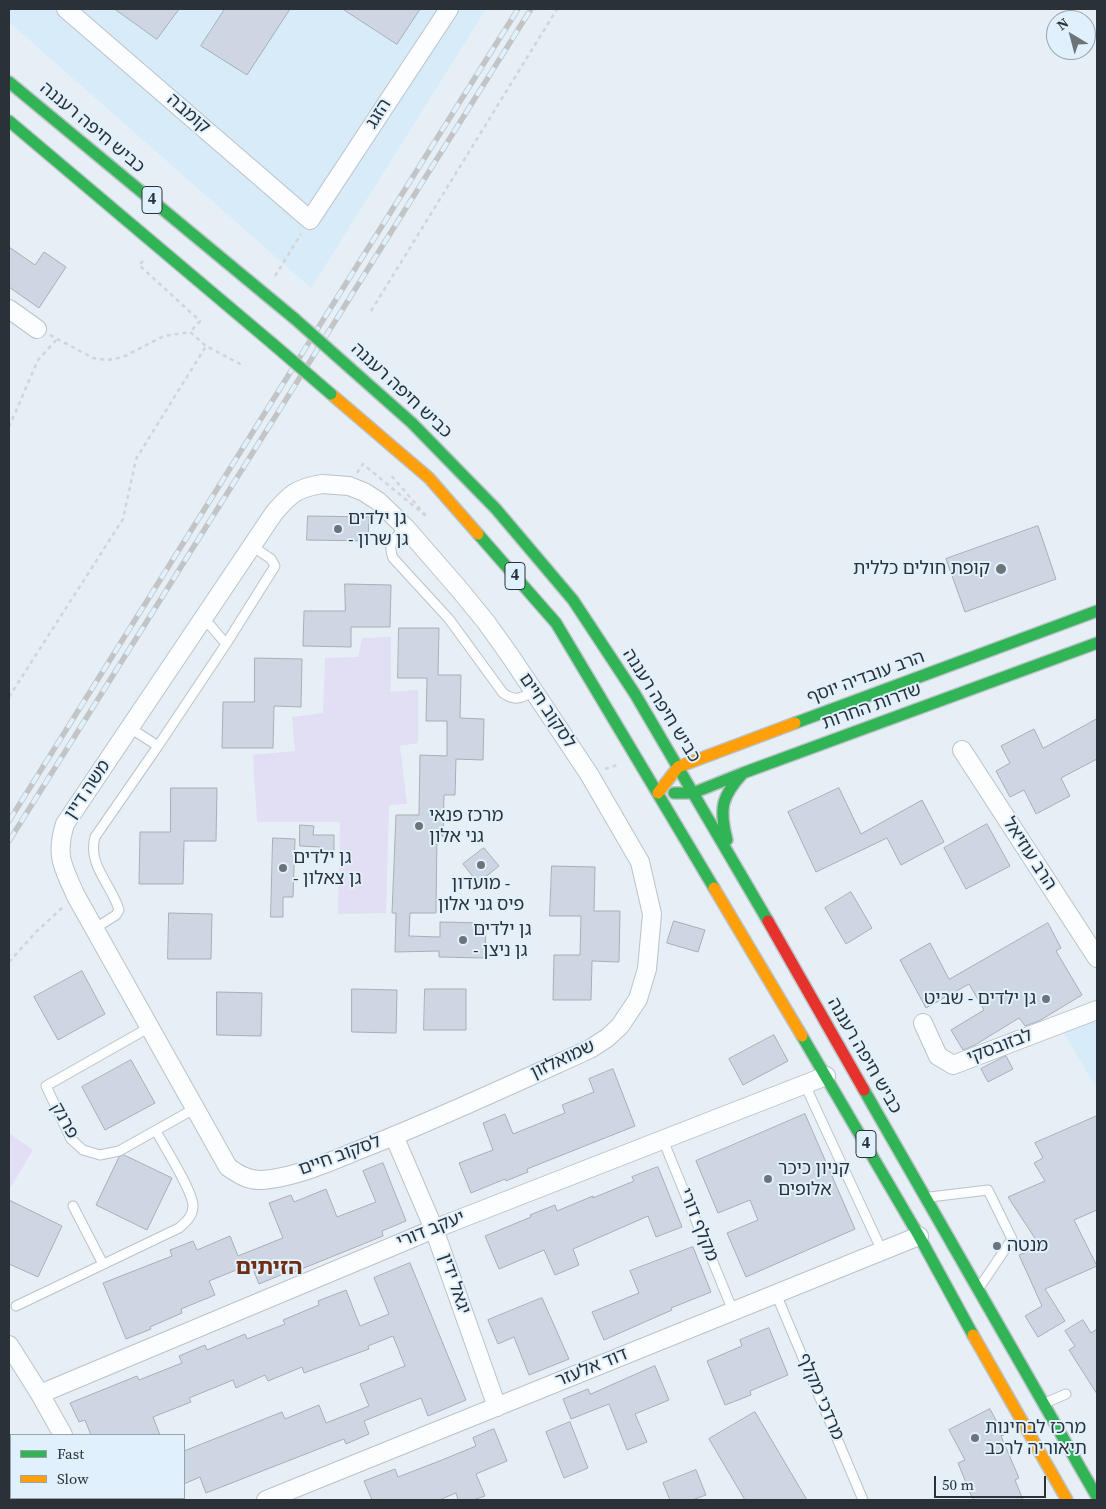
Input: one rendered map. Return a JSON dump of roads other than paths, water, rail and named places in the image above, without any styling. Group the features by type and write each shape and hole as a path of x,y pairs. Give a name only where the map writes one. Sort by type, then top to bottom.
{"main road":[{"name":"כביש חיפה רעננה","path":"9,82 295,319 412,422 496,509 573,600 635,694 732,858 1096,1494"},
{"name":"4","path":"9,121 429,478 556,623 826,1076 919,1236 982,1352 1067,1500"},
{"name":"הרב עובדיה יוסף","path":"678,766 1097,612"},
{"name":"שדרות החרות","path":"658,793 693,793 1097,643"},
{"path":"658,793 678,766"},
{"path":"732,858 721,819 722,804 729,788 743,773"},
{"path":"1022,1421 1018,1436 1022,1444"}],"street":[{"name":"קומבה","path":"66,9 310,220"},
{"name":"הזגג","path":"310,220 449,9"},
{"path":"9,309 38,329"},
{"name":"משה דיין","path":"286,1176 260,1181 242,1177 228,1167 76,896 59,854 60,840 65,824 252,546 287,498 305,487 322,484 349,486 364,492 378,502 406,528"},
{"name":"לסקוב חיים","path":"406,528 486,622 589,774 640,862 652,914"},
{"name":"הרב עוזיאל","path":"962,750 1097,958"},
{"name":"שמואלזון","path":"394,1136 590,1049 607,1038 620,1026 638,999 647,968 652,914"},
{"name":"לבזובסקי","path":"923,1023 938,1056 953,1065 1097,1010"},
{"name":"יעקב דורי","path":"40,1394 434,1229 826,1076"},
{"name":"לסקוב חיים","path":"286,1176 315,1167 394,1136"},
{"name":"יגאל ידין","path":"394,1136 434,1229 497,1407"},
{"name":"דוד אלעזר","path":"266,1500 919,1236"},
{"path":"9,1346 40,1394 62,1434"}],"lane":[{"path":"406,528 392,540 390,550 393,558 449,619 503,693 510,698 521,698 534,691"},
{"path":"94,929 116,915 119,910 94,859 92,848 95,837 158,746 276,566 271,558 252,546"},
{"path":"202,620 210,625 226,644"},
{"path":"130,728 158,746"},
{"name":"פרנק","path":"150,1027 46,1086 71,1139 83,1150 100,1155 119,1151 194,1109"},
{"path":"805,1085 882,1251"},
{"path":"16,1306 179,1228 189,1220 193,1206 190,1193 156,1131"},
{"name":"מקלף דורי","path":"663,1140 733,1311"},
{"path":"925,1198 988,1190 1012,1240 978,1290"},
{"path":"73,1206 102,1264"},
{"name":"מרדכי מקלף","path":"776,1294 863,1500"},
{"path":"1044,1404 1066,1394"}],"railway":[{"path":"9,821 518,9"},
{"path":"9,841 531,9"}],"place":[{"name":"גן ילדים - גן שרון","path":"338,529"},
{"name":"קופת חולים כללית","path":"1001,569"},
{"name":"מרכז פנאי גני אלון","path":"419,826"},
{"name":"מועדון - פיס גני אלון","path":"481,865"},
{"name":"גן ילדים - גן צאלון","path":"283,868"},
{"name":"גן ילדים - גן ניצן","path":"463,940"},
{"name":"גן ילדים - שביט","path":"1046,999"},
{"name":"קניון כיכר אלופים","path":"768,1179"},
{"name":"מנטה","path":"997,1246"},
{"name":"מרכז לבחינות תיאוריה לרכב","path":"975,1438"}],"district":[{"name":"הזיתים","path":"269,1268"}]}
